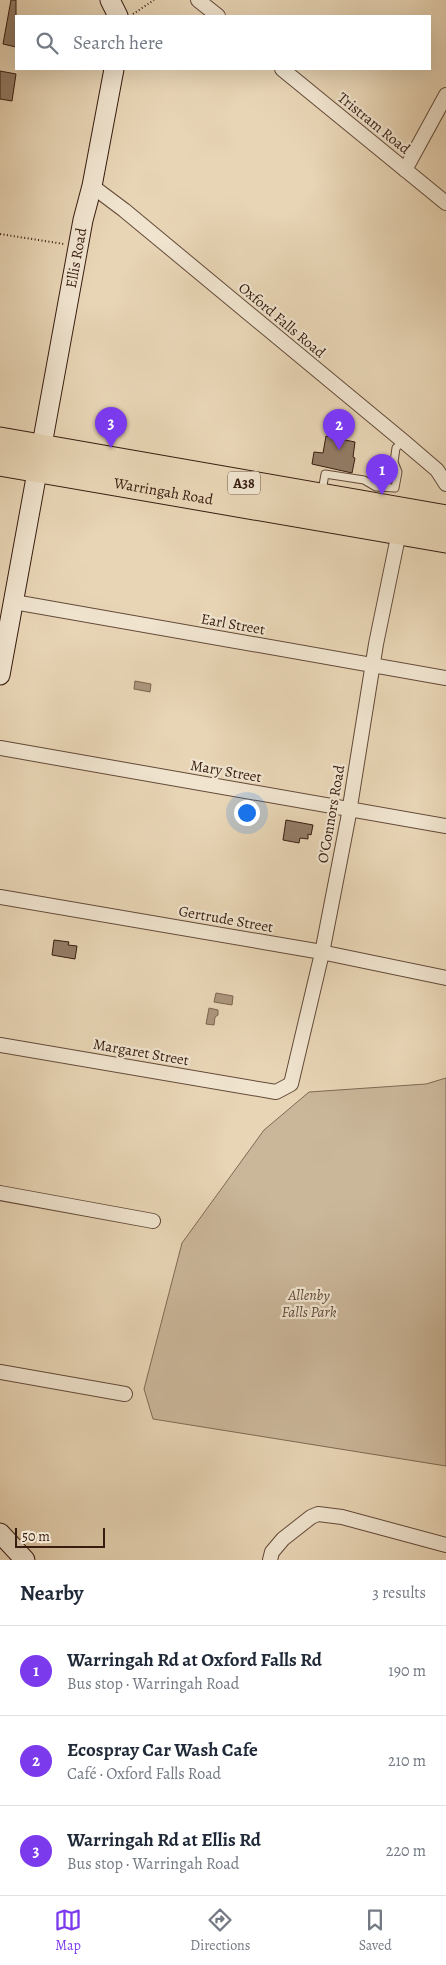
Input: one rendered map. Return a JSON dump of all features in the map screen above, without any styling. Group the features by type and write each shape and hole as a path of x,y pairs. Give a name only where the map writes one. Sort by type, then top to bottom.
{"highway":[{"name":"Warringah Road","path":"0,440 40,458 446,540"},
{"name":"Warringah Road","path":"0,463 40,458 321,496 362,492 446,518"}],"street":[{"path":"110,0 125,15"},
{"path":"198,0 217,15"},
{"name":"Ellis Road","path":"0,675 83,220 92,186 114,70"},
{"name":"Tristram Road","path":"283,70 446,203"},
{"path":"405,170 446,95"},
{"name":"Oxford Falls Road","path":"92,186 124,210 403,441 437,470 446,484"},
{"name":"O'Connors Road","path":"276,1092 291,1084 322,953 349,809 376,644 399,532"},
{"name":"Earl Street","path":"14,602 446,678"},
{"name":"Mary Street","path":"0,748 446,826"},
{"name":"Gertrude Street","path":"0,897 322,953 446,978"},
{"name":"Margaret Street","path":"0,1045 276,1092"},
{"path":"0,1193 152,1221"},
{"path":"0,1372 126,1394"},
{"path":"270,1560 272,1552 282,1539 311,1517 318,1514 342,1517 446,1545"},
{"path":"0,1533 25,1560"}],"lane":[{"path":"362,492 376,487 395,488 398,472 394,462 396,448 403,441"}],"path":[{"path":"125,15 154,0"},
{"path":"0,234 66,244"}],"green space":[{"name":"Allenby Falls Park","path":"446,1078 446,1466 153,1419 144,1389 182,1243 264,1130 309,1092 426,1084"}],"shaded area":[{"path":"135,681 151,684 150,692 134,689"},
{"path":"216,993 233,996 232,1005 214,1002"},
{"path":"209,1008 218,1010 214,1025 206,1024"}],"building":[{"path":"11,0 16,0 15,47 3,44"},
{"path":"0,71 16,74 12,101 0,99"},
{"path":"326,436 355,442 353,457 355,458 352,473 312,464 314,452 323,453"},
{"path":"286,820 313,825 311,835 308,834 308,839 300,838 299,843 283,840"},
{"path":"54,940 69,942 68,945 77,946 75,959 52,955"}],"place":[{"name":"Warringah Rd at Ellis Rd","path":"111,448"},
{"name":"Ecospray Car Wash Cafe","path":"339,450"},
{"name":"Warringah Rd at Oxford Falls Rd","path":"382,495"}]}
